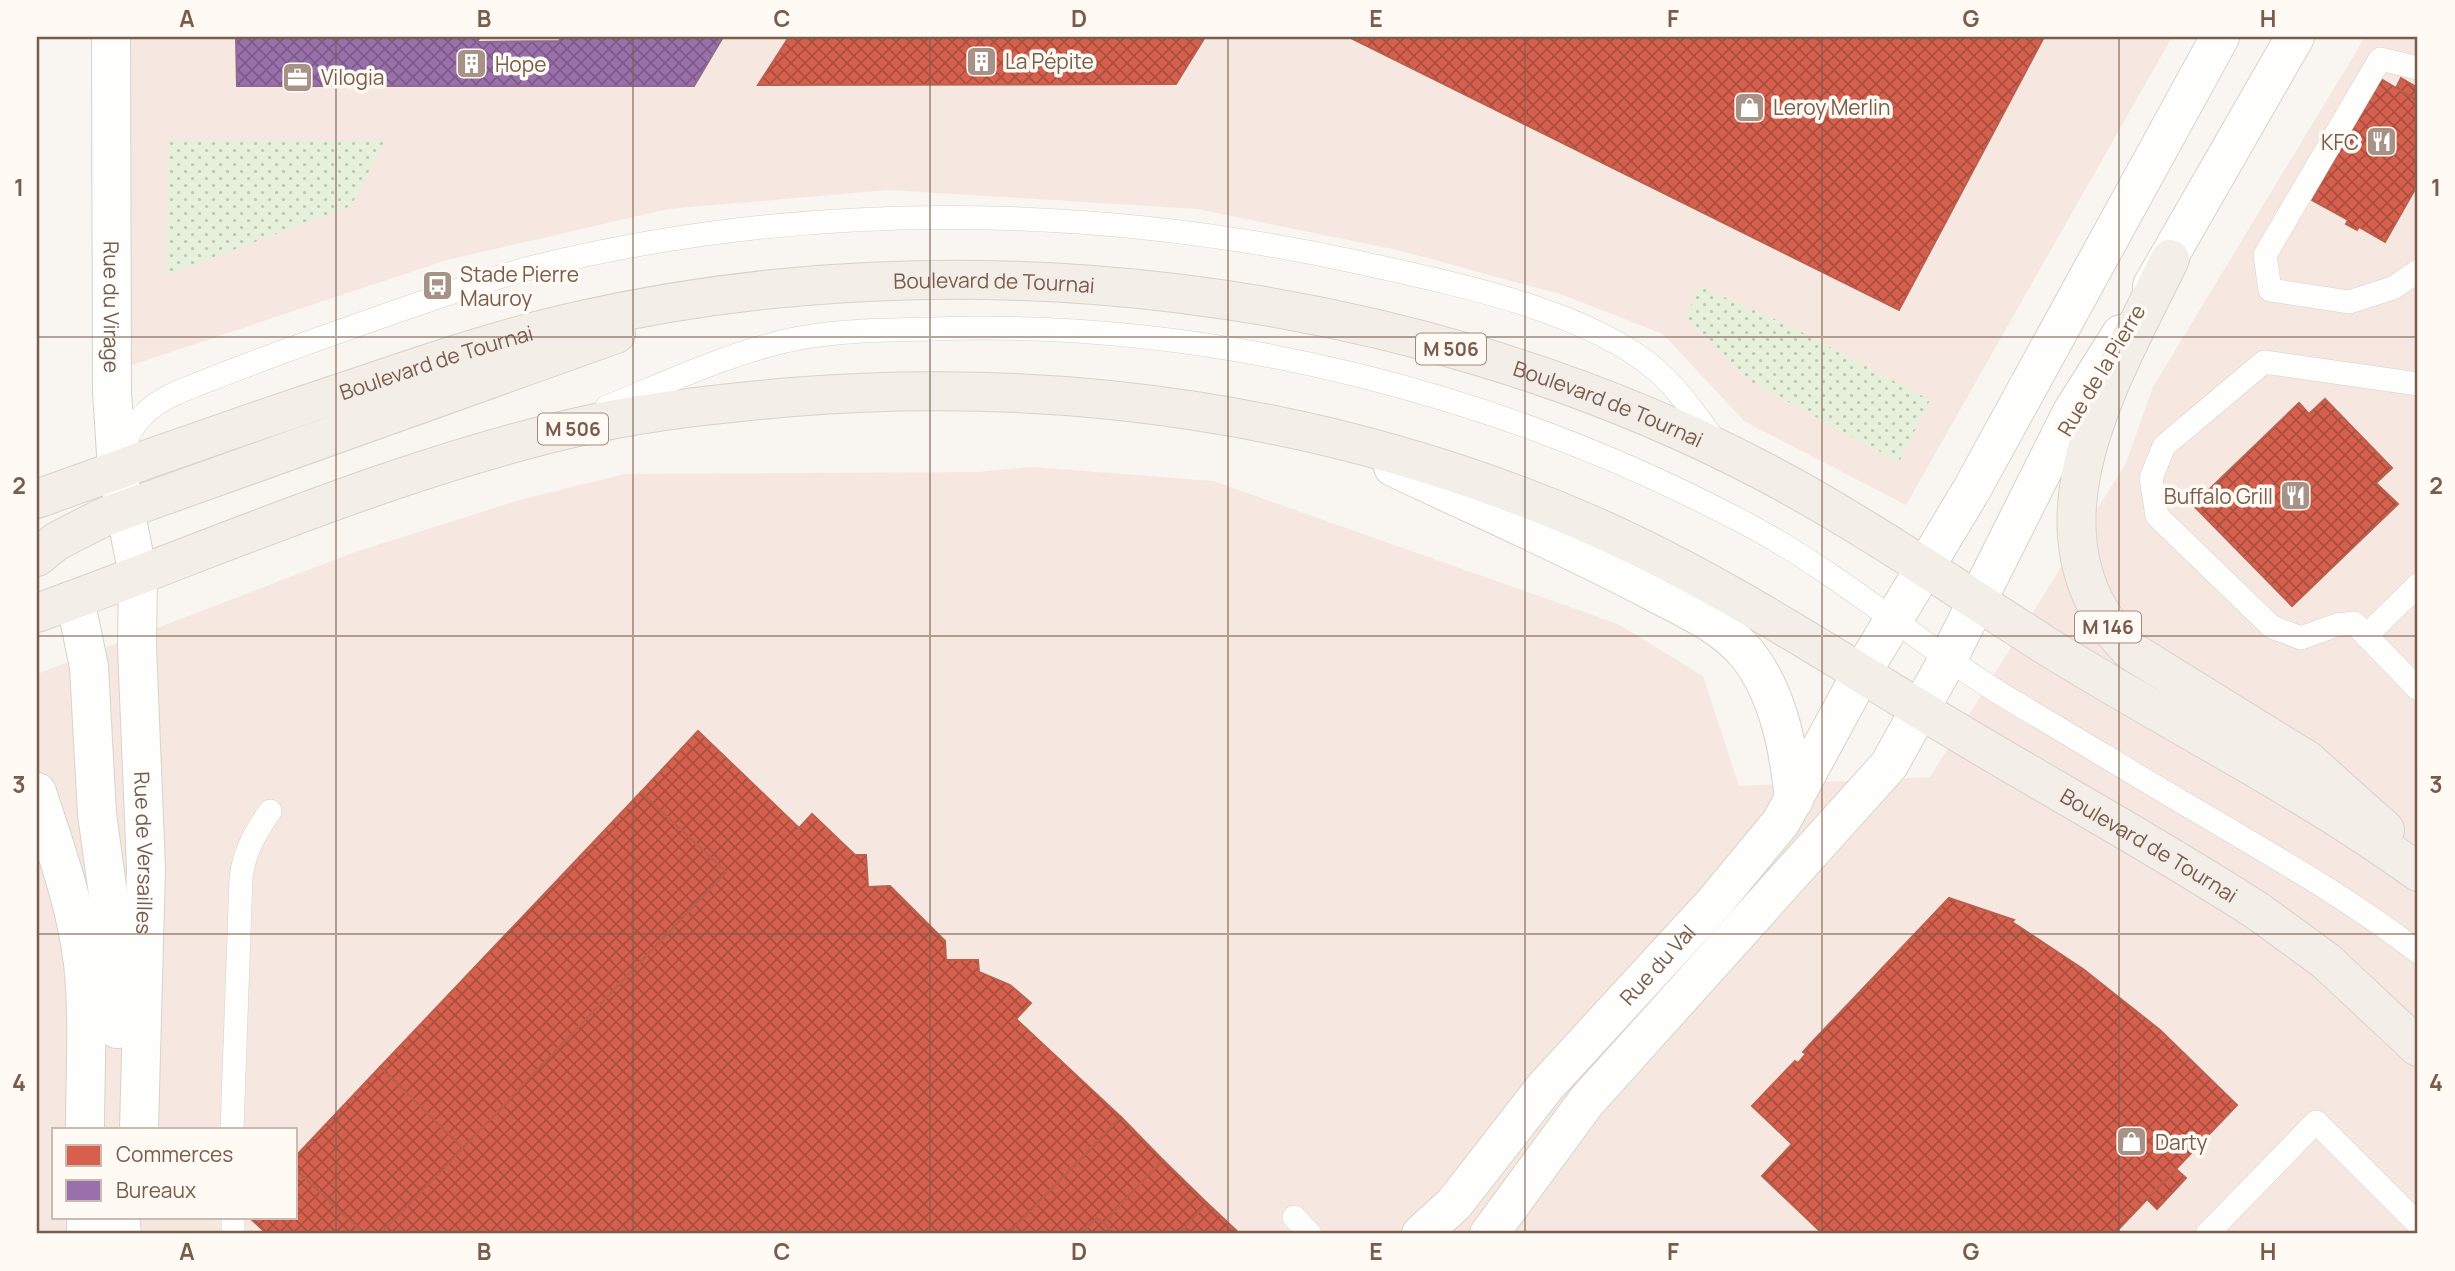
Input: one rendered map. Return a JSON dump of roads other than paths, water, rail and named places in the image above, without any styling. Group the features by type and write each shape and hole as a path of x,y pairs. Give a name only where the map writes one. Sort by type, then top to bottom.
{"main road":[{"name":"M 146","path":"2170,259 2107,390 2084,451 2078,488 2078,528 2082,563 2092,599 2109,629 2131,651 2307,760 2367,811 2418,864"},
{"name":"Boulevard de Tournai","path":"37,499 220,431 493,342 582,320 741,294 863,284 984,280 1140,289 1255,303 1344,322 1507,366 1621,407 1724,452 1809,496 1927,566 2050,648 2364,835 2418,872"},
{"name":"M 506","path":"37,557 57,541 125,509 595,341 741,294"},
{"name":"Boulevard de Tournai","path":"53,607 384,485 529,439 618,419 727,403 836,394 936,390 1029,393 1154,405 1324,436 1462,475 1589,524 1717,587 2259,912 2326,961 2418,1046"},
{"path":"37,568 54,581 53,607"}],"street":[{"name":"Rue du Virage","path":"111,37 112,392 117,470 138,575"},
{"path":"1861,674 1927,566 2220,37"},
{"name":"Rue de la Pierre","path":"1920,710 2072,412 2170,259 2295,37"},
{"name":"M 506","path":"1324,436 1614,570 1714,624 1748,655 1767,690 1786,743 1794,800"},
{"name":"Rue de Versailles","path":"138,575 137,648 146,858 139,1128"},
{"name":"Rue de Versailles","path":"53,607 79,618 89,667 97,814 113,921 119,1128"},
{"name":"Rue du Val","path":"1421,1234 1454,1204 1545,1087 1760,850 1794,800 1861,674"},
{"name":"Rue du Val","path":"1489,1234 1586,1102 1699,973 1875,783 1920,710"},
{"path":"38,800 70,897 83,965 85,1128"}],"lane":[{"path":"2418,68 2380,59 2265,255 2270,290 2349,302 2393,288 2418,271"},
{"path":"117,470 133,424 167,397 332,334 491,280 578,257 694,237 822,222 954,216 1082,221 1255,242 1391,270 1565,318 1626,347 1658,371 1724,452"},
{"path":"529,439 712,364 762,348 827,335 966,328 1114,335 1231,349 1323,368 1429,396 1602,456 1759,531 2019,705 2347,900 2418,952"},
{"path":"2418,384 2264,362 2164,446 2151,478 2158,516 2272,627 2301,638 2337,625 2354,623 2418,689"},
{"path":"2366,636 2418,585"},
{"path":"232,1128 243,861 254,835 270,811"},
{"path":"2207,1234 2316,1122 2418,1224"},
{"path":"1294,1217 1310,1234"}],"place":[{"name":"La Pépite","path":"982,61"},
{"name":"Hope","path":"472,64"},
{"name":"Vilogia","path":"298,77"},
{"name":"Leroy Merlin","path":"1750,107"},
{"name":"KFC","path":"2382,142"},
{"name":"Stade Pierre Mauroy","path":"437,286"},
{"name":"Buffalo Grill","path":"2296,496"},
{"name":"Darty","path":"2132,1142"}]}
